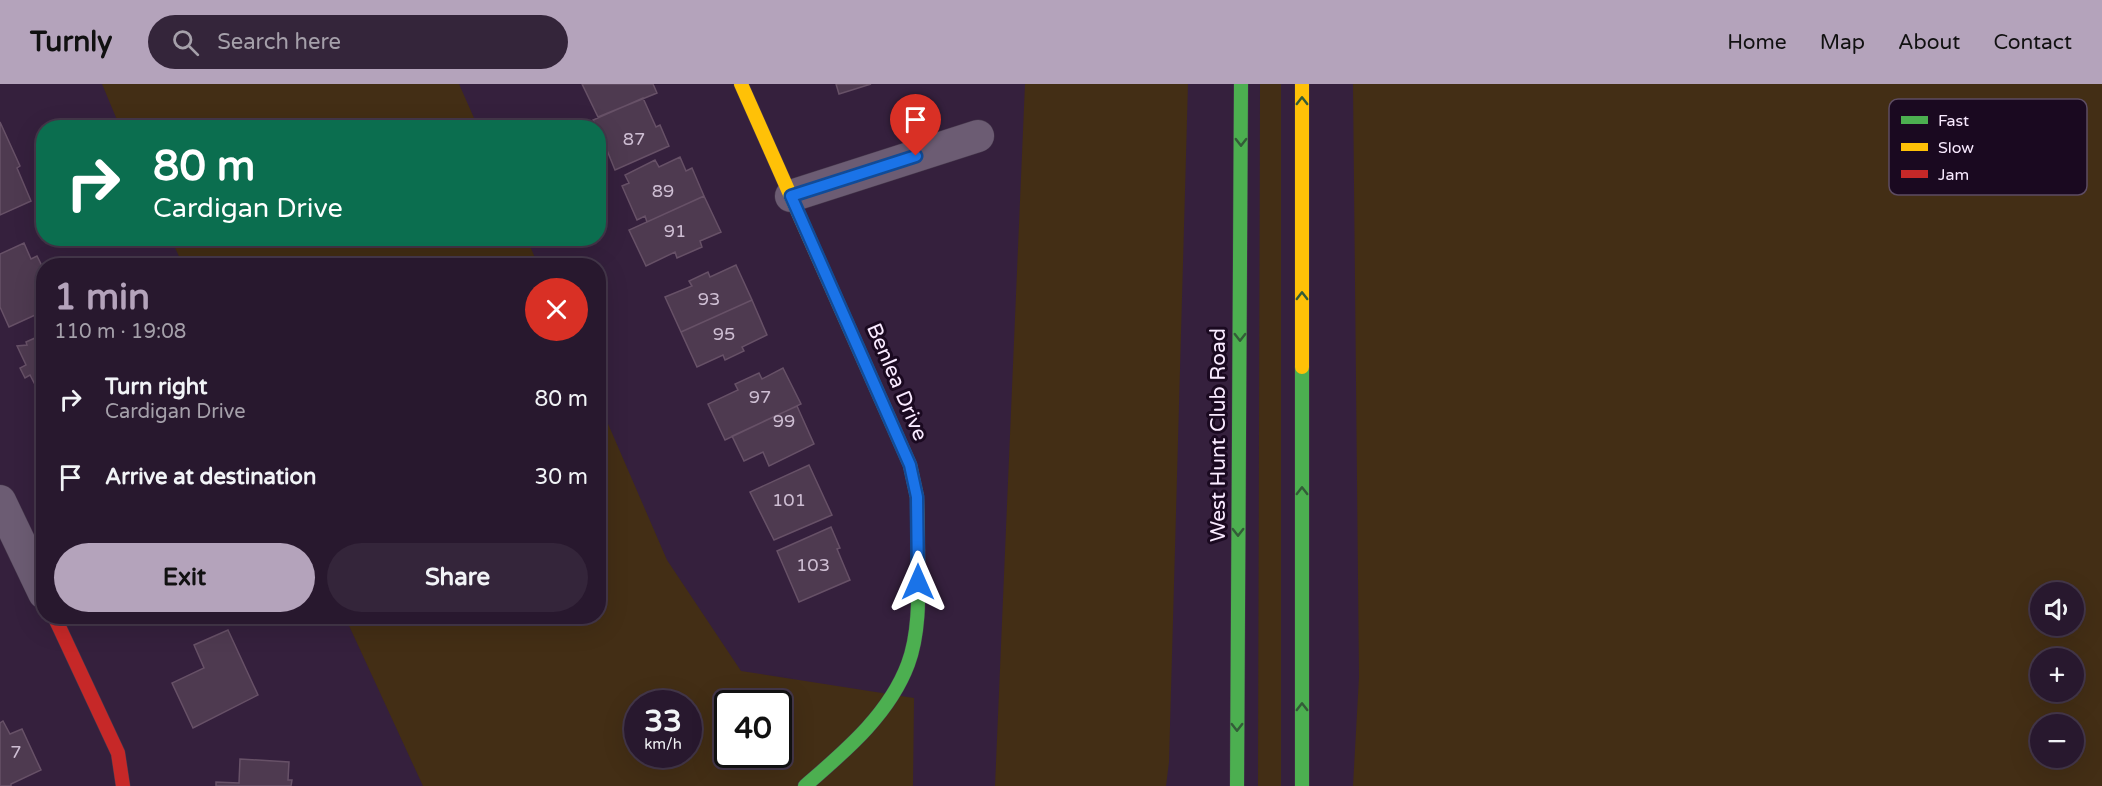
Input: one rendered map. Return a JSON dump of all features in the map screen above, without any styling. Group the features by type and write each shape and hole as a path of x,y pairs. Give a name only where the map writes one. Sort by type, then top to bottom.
{"main road":[{"name":"Benlea Drive","path":"741,84 910,465 917,497 916,625 908,664 889,698 855,743 805,786"},
{"name":"West Hunt Club Road","path":"1237,786 1241,84"},
{"path":"1302,84 1302,786"},
{"path":"58,624 118,753 123,786"}],"street":[{"path":"791,196 978,136"},
{"path":"0,501 36,576"}],"shaded area":[{"path":"102,84 459,84 475,120 117,120"},
{"path":"1025,84 1188,84 1169,762 1166,786 995,786"},
{"path":"1260,84 1281,84 1281,786 1258,786"},
{"path":"1353,84 2102,84 2102,786 1353,786 1359,677"},
{"path":"174,246 530,246 535,258 180,258"},
{"path":"606,419 667,560 741,671 914,698 913,786 423,786 348,624 606,624"}],"building":[{"path":"582,84 653,84 657,93 598,117"},
{"path":"836,84 871,84 839,94"},
{"path":"643,98 656,127 660,125 669,146 615,170 606,148 606,120 593,120"},
{"path":"0,122 20,166 17,168 31,201 0,215"},
{"path":"680,157 686,171 692,168 704,196 647,222 645,216 637,220 622,186 629,183 625,175 655,160 659,167"},
{"path":"704,196 721,232 700,241 702,247 677,258 675,252 646,266 629,230"},
{"path":"24,243 31,259 37,256 38,258 36,258 36,315 9,327 0,307 0,254"},
{"path":"736,265 752,300 681,332 665,297 692,286 689,281 708,272 710,277"},
{"path":"752,300 767,335 742,347 744,351 725,360 723,355 697,367 681,332"},
{"path":"36,338 36,387 30,375 25,378 20,368 26,365 17,346 27,345 26,342"},
{"path":"783,368 801,404 725,440 708,404 738,390 735,384 759,373 762,379"},
{"path":"797,406 814,444 769,466 763,452 744,461 732,436"},
{"path":"809,465 832,515 774,540 750,492"},
{"path":"831,527 850,580 799,602 777,551"},
{"path":"228,630 258,695 193,728 172,683 204,668 194,645"},
{"path":"3,721 10,734 22,729 41,770 11,786 0,786 0,723"},
{"path":"240,759 289,762 288,780 292,780 291,786 216,786 216,782 239,783"}],"traffic: fast":[{"path":"1237,786 1241,84"},
{"path":"1302,367 1302,786"},
{"path":"805,786 864,731 900,682 908,664 915,636 918,607 918,550"}],"traffic: slow":[{"path":"741,84 910,465 917,497 918,550"},
{"path":"1302,84 1302,367"}],"traffic: jam":[{"path":"58,624 118,753 123,786"}],"route":[{"path":"916,156 791,196 910,465 917,497 918,582"}]}
